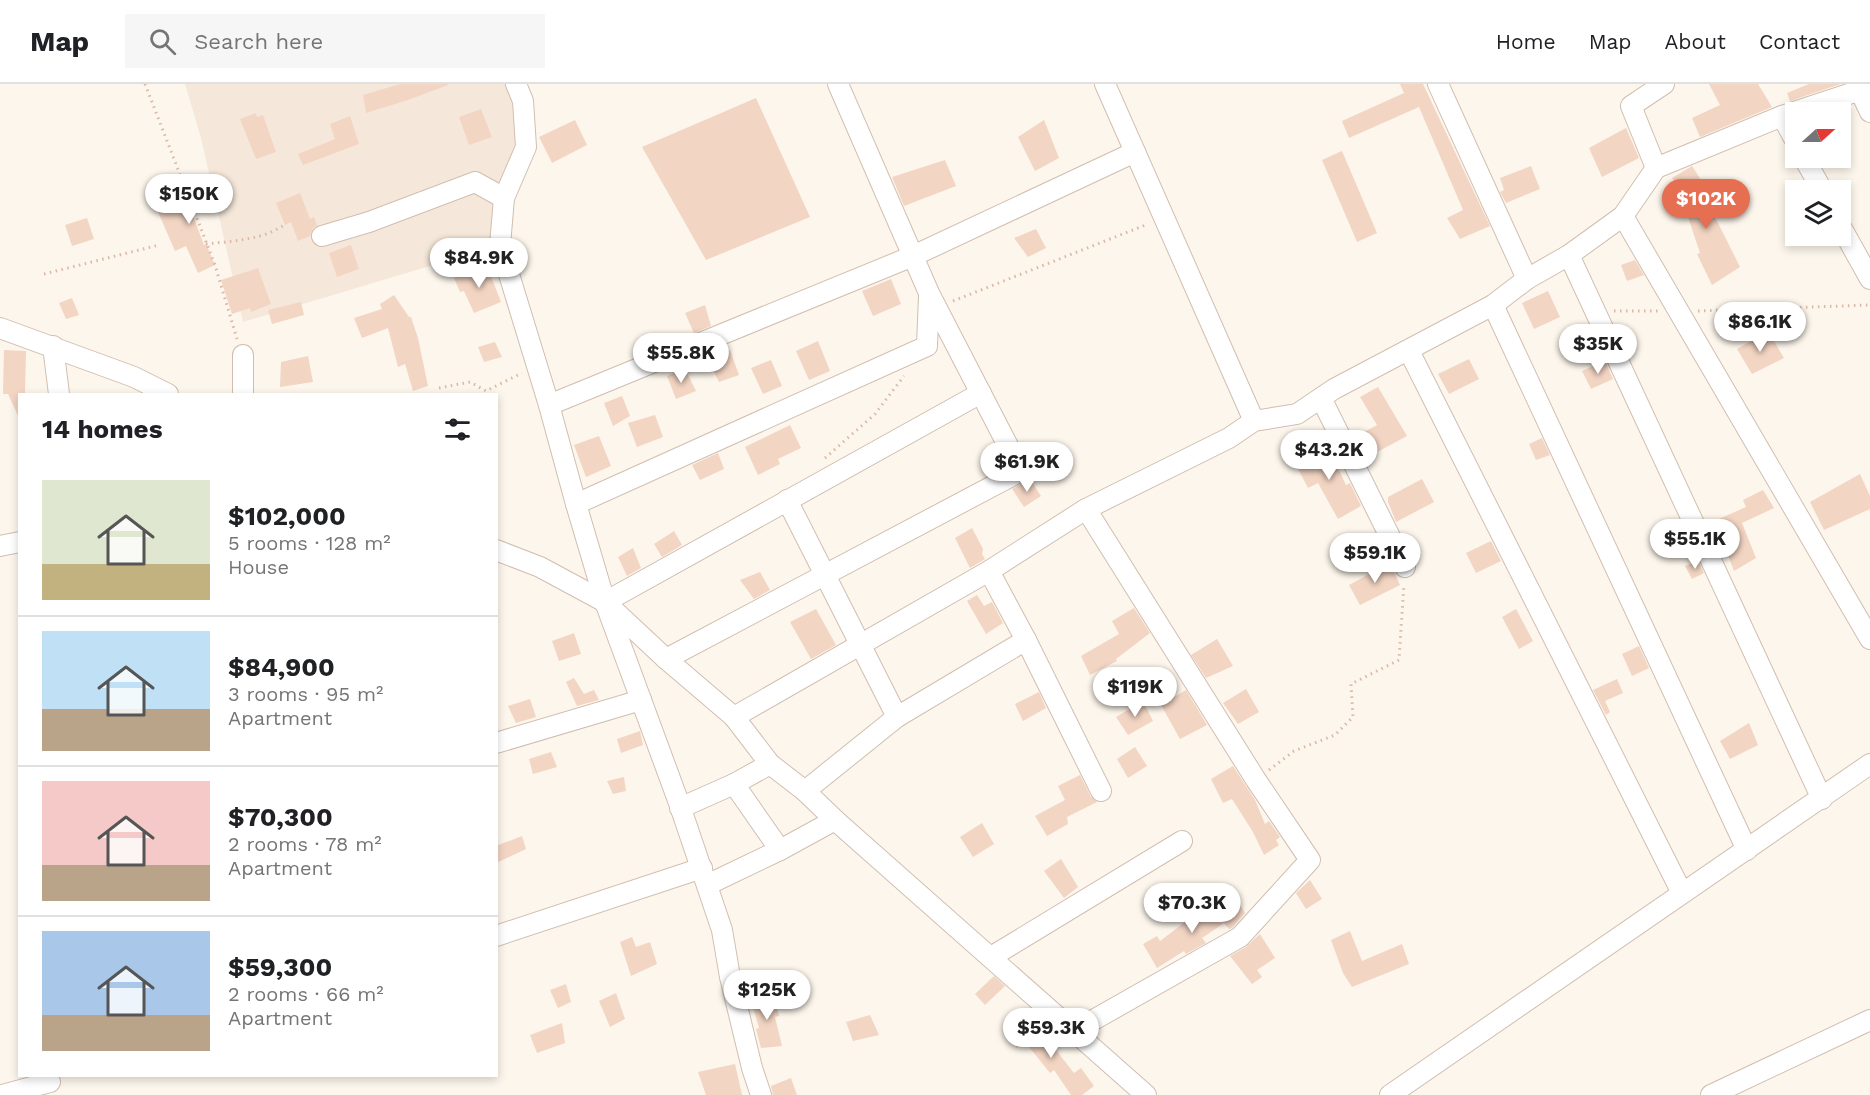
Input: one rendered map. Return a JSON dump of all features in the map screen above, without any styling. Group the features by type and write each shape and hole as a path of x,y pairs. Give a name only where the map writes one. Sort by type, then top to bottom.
{"street":[{"path":"516,84 523,100 526,147 504,198 500,245 549,405 605,602 705,876 722,930 730,976 752,1068 761,1095"},
{"path":"666,659 1021,471 933,300 838,84"},
{"path":"1105,84 1254,421"},
{"path":"1438,84 1527,279"},
{"path":"1656,168 1631,106 1664,84"},
{"path":"734,717 989,571 1086,509 1229,438 1254,421 1297,414 1334,389 1493,305 1527,279 1569,255 1623,216 1656,168 1782,116 1865,89 1870,112"},
{"path":"1782,116 1785,122"},
{"path":"549,405 913,256 1135,152"},
{"path":"322,236 369,222 475,182 504,198"},
{"path":"1623,216 1870,639"},
{"path":"1851,245 1870,279"},
{"path":"1569,255 1822,799"},
{"path":"576,504 927,346 933,300"},
{"path":"1493,305 1747,850"},
{"path":"0,328 134,377 166,393"},
{"path":"53,346 59,393"},
{"path":"1409,351 1682,893"},
{"path":"243,355 243,393"},
{"path":"605,602 981,393"},
{"path":"1321,398 1405,567"},
{"path":"788,500 897,717"},
{"path":"1074,1031 1239,937 1310,860 1256,780 1086,509"},
{"path":"0,546 18,542"},
{"path":"498,551 540,567 605,602 666,659 734,717 770,764 805,791 1146,1095"},
{"path":"989,571 1101,791"},
{"path":"805,791 897,717 1026,640"},
{"path":"498,741 641,700"},
{"path":"680,808 734,784 770,764"},
{"path":"1390,1095 1870,764"},
{"path":"734,784 780,850"},
{"path":"498,935 705,876 780,850 835,820"},
{"path":"991,957 1182,841"},
{"path":"1711,1095 1870,1020"},
{"path":"2,1095 50,1082"}],"path":[{"path":"145,84 191,198 243,355"},
{"path":"933,300 1164,218"},
{"path":"206,244 241,240 274,232 285,225"},
{"path":"44,274 159,245"},
{"path":"1596,311 1679,311 1870,305"},
{"path":"439,388 470,382 486,391 537,366"},
{"path":"823,460 874,414 907,372"},
{"path":"1256,780 1294,751 1335,735 1353,717 1351,684 1398,660 1405,567"}],"shaded area":[{"path":"185,84 516,84 526,147 500,245 243,322 201,138"}],"building":[{"path":"400,84 448,85 366,113 363,95"},
{"path":"1400,84 1423,84 1490,226 1460,239 1447,218 1463,210 1419,107 1349,138 1342,121 1404,93"},
{"path":"1709,84 1758,84 1772,107 1700,137 1692,118 1720,105"},
{"path":"1809,84 1841,84 1790,101 1787,93"},
{"path":"756,98 810,217 706,260 642,147"},
{"path":"481,109 492,137 469,145 459,117"},
{"path":"256,113 257,117 263,115 276,152 256,159 240,119"},
{"path":"350,116 359,144 303,165 298,154 335,139 330,124"},
{"path":"575,120 587,145 552,163 539,137"},
{"path":"1044,120 1059,158 1035,171 1018,137"},
{"path":"1626,128 1639,158 1602,177 1589,148"},
{"path":"1342,151 1377,233 1357,242 1322,160"},
{"path":"945,160 956,186 904,206 892,177"},
{"path":"1531,166 1540,189 1506,203 1500,192 1504,190 1500,178"},
{"path":"1692,166 1703,183 1697,188 1740,267 1712,285 1697,254 1700,253 1686,211 1693,208 1672,178"},
{"path":"209,180 218,203 192,213 204,245 206,244 215,265 198,273 186,246 175,251 155,205 167,200 172,209 198,197 194,186"},
{"path":"300,193 310,219 314,217 317,225 310,236 298,241 291,222 285,225 276,203"},
{"path":"87,218 94,239 72,246 65,225"},
{"path":"1036,229 1046,248 1028,257 1014,238"},
{"path":"351,245 359,269 337,277 329,253"},
{"path":"1635,260 1644,275 1627,281 1621,265"},
{"path":"487,266 501,302 474,313 464,291 460,292 454,278"},
{"path":"258,268 271,304 251,312 250,308 232,314 221,280"},
{"path":"891,279 901,304 873,316 862,291"},
{"path":"1548,291 1560,317 1534,329 1522,303"},
{"path":"394,295 411,317 428,386 413,391 405,364 398,367 388,328 362,338 354,318 382,309 380,304"},
{"path":"72,298 79,315 66,319 59,303"},
{"path":"301,302 304,315 272,324 268,310"},
{"path":"705,305 711,326 694,333 685,313"},
{"path":"1768,331 1784,358 1752,374 1737,349"},
{"path":"818,341 830,371 809,380 796,351"},
{"path":"495,342 502,357 484,362 478,347"},
{"path":"719,349 720,354 730,350 739,375 719,382 705,354"},
{"path":"4,350 26,351 25,393 18,393 18,416 8,394 3,394"},
{"path":"308,356 313,382 280,387 281,362"},
{"path":"1469,359 1479,379 1449,394 1438,374"},
{"path":"771,360 782,386 763,394 751,368"},
{"path":"1605,361 1613,379 1591,389 1582,371"},
{"path":"685,369 696,391 676,399 667,376"},
{"path":"1378,387 1407,436 1366,458 1355,437 1377,425 1360,397"},
{"path":"622,396 630,416 613,426 604,403"},
{"path":"655,415 663,437 637,447 628,423"},
{"path":"790,425 801,448 778,459 780,464 758,475 745,447"},
{"path":"599,436 611,466 586,477 574,445"},
{"path":"1542,438 1550,455 1536,460 1529,444"},
{"path":"1327,445 1346,485 1350,483 1361,506 1338,519 1318,483 1308,488 1295,463"},
{"path":"718,453 724,469 700,480 692,465"},
{"path":"1860,474 1870,496 1870,509 1824,530 1810,502"},
{"path":"1030,479 1041,496 1024,507 1012,489"},
{"path":"1422,479 1434,502 1396,522 1388,497"},
{"path":"1763,490 1774,508 1742,523 1756,558 1734,571 1726,550 1728,549 1710,523 1746,507 1743,500"},
{"path":"972,528 983,549 982,554 985,559 970,568 955,538"},
{"path":"674,531 682,545 662,557 654,544"},
{"path":"1491,541 1501,561 1476,573 1466,553"},
{"path":"633,548 641,568 627,576 618,557"},
{"path":"1698,561 1704,573 1692,579 1685,566"},
{"path":"1390,563 1400,585 1360,605 1349,585"},
{"path":"760,572 770,590 754,599 740,580"},
{"path":"977,595 984,606 992,602 1003,623 986,634 967,601"},
{"path":"1134,608 1150,633 1116,659 1117,661 1090,675 1081,656 1119,634 1112,621"},
{"path":"816,609 836,645 811,659 790,622"},
{"path":"1516,609 1533,641 1519,649 1502,617"},
{"path":"574,633 581,654 559,661 552,641"},
{"path":"1217,639 1233,666 1206,678 1191,655"},
{"path":"1639,646 1649,668 1632,676 1622,654"},
{"path":"574,678 584,694 594,690 599,700 577,706 566,682"},
{"path":"1617,679 1623,693 1605,701 1610,712 1606,715 1593,690"},
{"path":"1246,689 1259,712 1238,724 1223,703"},
{"path":"1186,690 1207,725 1180,739 1161,705"},
{"path":"1039,692 1046,708 1023,721 1015,704"},
{"path":"530,699 536,717 516,723 508,706"},
{"path":"1143,701 1153,721 1128,735 1116,717"},
{"path":"1749,723 1758,745 1730,759 1720,741"},
{"path":"640,731 643,745 621,753 617,739"},
{"path":"1135,747 1147,766 1128,778 1117,759"},
{"path":"551,752 557,767 533,774 529,759"},
{"path":"1233,766 1255,800 1265,824 1269,821 1280,837 1276,840 1279,845 1264,855 1253,832 1232,799 1223,803 1211,779"},
{"path":"1080,775 1091,797 1097,802 1067,817 1068,824 1047,836 1035,816 1065,800 1058,786"},
{"path":"624,777 626,791 613,794 607,781"},
{"path":"982,823 994,844 973,857 960,837"},
{"path":"522,836 526,849 498,862 498,845"},
{"path":"1061,859 1078,887 1064,898 1044,871"},
{"path":"1310,880 1322,899 1306,909 1296,893"},
{"path":"1237,900 1245,913 1232,928 1229,929 1224,923 1202,938 1206,943 1186,954 1184,951 1157,968 1143,944 1157,936 1160,941 1189,919 1193,924"},
{"path":"1350,931 1362,961 1402,944 1409,964 1352,987 1343,973 1331,940"},
{"path":"1260,934 1275,958 1257,970 1262,977 1252,984 1230,956 1246,947"},
{"path":"632,937 636,947 650,942 657,964 631,976 620,942"},
{"path":"994,976 1005,986 985,1005 975,994"},
{"path":"566,984 571,1002 558,1008 550,990"},
{"path":"616,993 625,1019 610,1027 599,1001"},
{"path":"774,994 779,1016 775,1017 782,1046 761,1048 756,1029 759,1028 751,1000"},
{"path":"870,1015 879,1035 853,1041 846,1022"},
{"path":"1024,1021 1035,1035 1041,1031 1074,1073 1081,1068 1094,1086 1082,1095 1071,1095 1054,1070 1050,1073 1025,1042 1017,1048 1007,1033"},
{"path":"562,1023 565,1043 537,1053 530,1035"},
{"path":"735,1064 742,1095 706,1095 698,1072"},
{"path":"791,1078 797,1095 773,1095 771,1086"}]}
